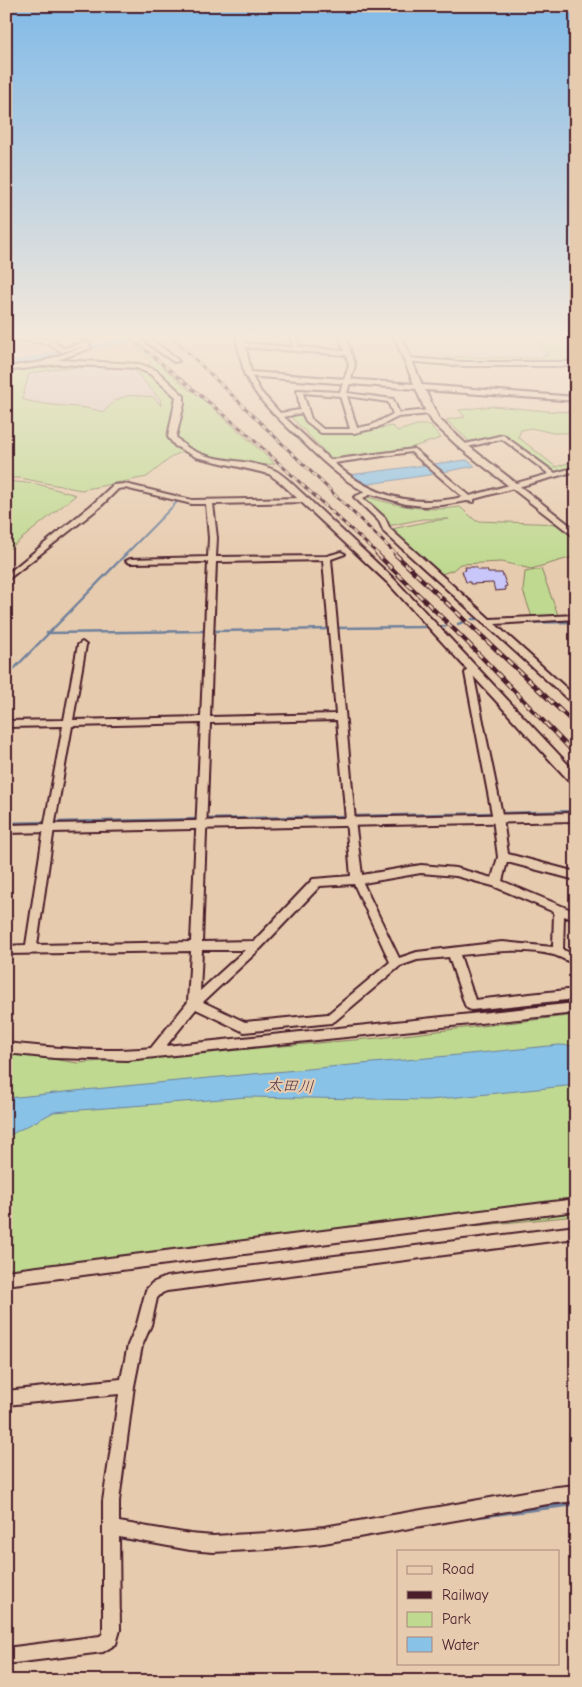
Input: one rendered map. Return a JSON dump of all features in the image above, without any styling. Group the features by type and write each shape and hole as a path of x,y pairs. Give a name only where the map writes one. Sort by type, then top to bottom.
{"street":[{"path":"178,413 172,438 178,447 195,454 272,472 284,481 391,581 576,781"},
{"path":"277,413 328,462 355,483 370,492 400,501 425,504 471,500 576,469"},
{"path":"280,416 296,413"},
{"path":"305,413 308,420 321,431 354,431 374,427 397,415 422,413"},
{"path":"349,413 354,431"},
{"path":"431,413 443,428 463,446 576,535"},
{"path":"463,446 503,437 554,475"},
{"path":"328,462 412,450 471,500"},
{"path":"6,579 10,573 97,505 116,487 125,486 183,501 306,500"},
{"path":"370,492 358,498 382,520 387,530 576,702"},
{"path":"194,1003 204,720 213,538 209,502"},
{"path":"130,561 327,558 341,554"},
{"path":"327,558 350,822 357,880 396,963"},
{"path":"489,622 576,617"},
{"path":"31,949 48,828 82,645"},
{"path":"472,668 469,673 498,819 503,857 496,884"},
{"path":"6,724 341,717"},
{"path":"6,829 576,817"},
{"path":"503,857 576,876"},
{"path":"154,1052 194,1003 257,945 317,882 357,880 421,869 456,872 496,884 576,917"},
{"path":"558,952 559,910"},
{"path":"6,950 257,945"},
{"path":"194,1003 244,1027 331,1018 396,963 416,956 502,946 544,949 558,952 576,960"},
{"path":"453,951 472,1006 576,994"},
{"path":"6,1048 54,1053 127,1055 576,1008"},
{"path":"6,1278 576,1205"},
{"path":"6,1656 103,1644 110,1638 112,1630 111,1500 127,1386 135,1345 144,1325 151,1295 157,1288 166,1284 576,1232"},
{"path":"6,1398 127,1386"},
{"path":"112,1528 190,1542 213,1544 268,1541 324,1535 548,1496 576,1493"}],"shaded area":[{"path":"102,413 160,413 157,436"}],"green space":[{"path":"6,413 218,413 275,464 245,465 184,451 173,456 147,477 81,490 20,478 6,478"},
{"path":"302,413 305,420 318,433 356,433 392,426 398,431 417,425 430,425 441,438 410,448 336,458 330,457 289,415"},
{"path":"461,413 576,413 576,433 553,433 531,428 521,430 518,437 556,467 576,460 576,466 557,472 505,435 470,442 446,420 465,417"},
{"path":"6,481 37,484 76,495 9,549 6,549"},
{"path":"365,496 412,507 436,509 460,507 476,521 562,524 576,535 576,556 531,569 502,562 460,564 453,570 436,576 387,530 449,519 422,519 388,526 364,498"},
{"path":"541,569 558,615 532,617 523,591 525,572"},
{"path":"576,1015 576,1216 205,1252 6,1274 6,1052 78,1063 378,1038"}],"water":[{"path":"467,460 475,466 443,472 433,464"},
{"path":"425,465 435,474 362,485 349,475"},
{"name":"太田川","path":"559,1045 576,1046 576,1085 429,1100 247,1097 54,1112 6,1137 6,1099 8,1098"}],"building":[{"path":"465,567 476,567 478,570 487,570 488,573 502,573 507,586 504,587 506,590 495,591 493,583 470,584 470,582 466,582 462,571 466,570"}],"waterway":[{"path":"125,555 177,502"},
{"path":"49,633 126,554"},
{"path":"472,619 481,619"},
{"path":"458,624 463,622"},
{"path":"506,623 576,622"},
{"path":"439,627 445,626"},
{"path":"335,628 425,627"},
{"path":"212,631 330,629"},
{"path":"49,633 204,631"},
{"path":"6,677 49,633"},
{"path":"501,813 576,811"},
{"path":"354,816 493,813"},
{"path":"204,819 345,816"},
{"path":"54,822 196,819"},
{"path":"6,823 46,822"},
{"path":"473,1517 576,1504"},
{"path":"117,1537 148,1542"}],"railway":[{"path":"222,413 379,555"},
{"path":"250,413 397,555"},
{"path":"377,554 469,644 576,755"},
{"path":"395,554 576,725"}]}
